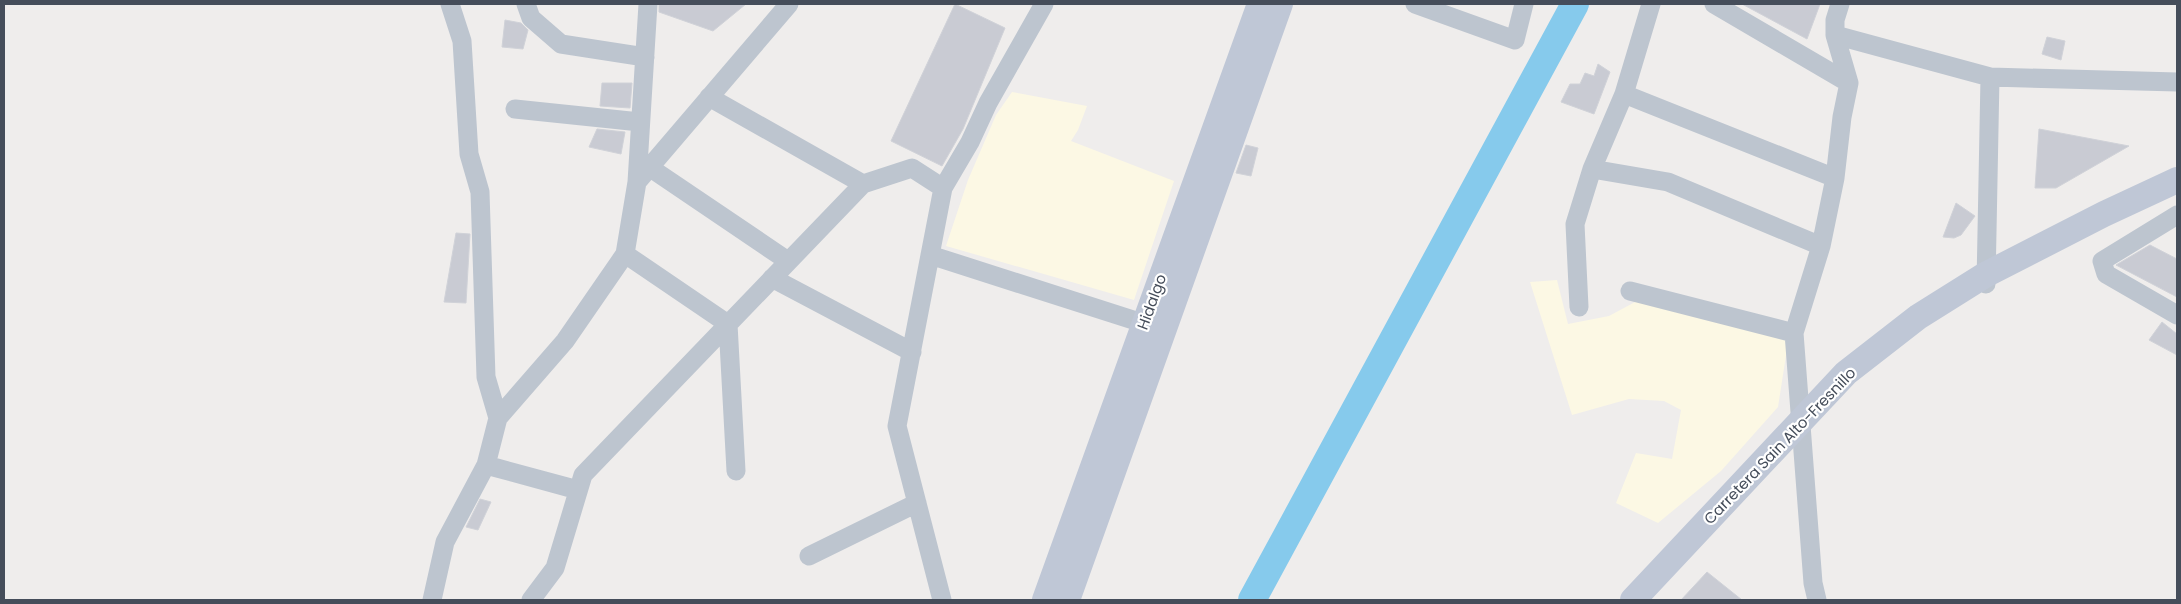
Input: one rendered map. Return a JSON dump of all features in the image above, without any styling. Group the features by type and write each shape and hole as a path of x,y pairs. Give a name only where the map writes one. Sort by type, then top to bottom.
{"main road":[{"name":"Hidalgo","path":"1067,600 1260,4"},
{"name":"Hidalgo","path":"1046,600 1280,4"},
{"path":"1642,600 1800,427 1850,380 1922,324 1986,280 2175,193"},
{"name":"Carretera Sain Alto-Fresnillo","path":"1633,600 1800,427"}],"street":[{"path":"450,4 462,41 469,154 480,192 486,377 498,418"},
{"path":"526,4 531,18 560,44 645,57"},
{"path":"432,600 445,542 486,465 498,418 565,341 625,254 637,182 648,4"},
{"path":"637,182 789,4"},
{"path":"942,600 897,426 943,188 970,142 988,103 1044,4"},
{"path":"1414,4 1515,40 1524,4"},
{"path":"1579,307 1575,224 1592,169 1624,94 1652,4"},
{"path":"1714,4 1849,82"},
{"path":"1817,600 1812,583 1794,333 1821,246 1835,178 1842,117 1849,82 1835,35 1835,20 1840,4"},
{"path":"1835,35 1990,77 2177,82"},
{"path":"1986,280 1990,77"},
{"path":"1624,94 1835,178"},
{"path":"709,97 863,184"},
{"path":"515,109 640,122"},
{"path":"649,167 788,261"},
{"path":"531,600 555,568 583,475 863,184 912,168 943,188"},
{"path":"1592,169 1668,182 1821,246"},
{"path":"2175,193 2102,261 2106,274 2177,315"},
{"path":"625,254 728,324"},
{"path":"930,255 1154,327"},
{"path":"772,278 912,352"},
{"path":"1630,291 1794,333"},
{"path":"728,324 736,472"},
{"path":"486,465 578,490"},
{"path":"809,556 917,503"}],"shaded area":[{"path":"1012,92 1087,106 1078,130 1071,141 1174,181 1134,300 946,246 968,180 996,115"},
{"path":"1557,280 1568,324 1609,316 1637,301 1789,336 1778,407 1721,471 1658,523 1616,503 1636,453 1672,459 1681,410 1664,401 1629,399 1572,415 1530,282"}],"building":[{"path":"659,4 746,4 713,31 659,12"},
{"path":"955,4 1005,28 963,129 942,166 891,141"},
{"path":"1742,4 1820,4 1807,39"},
{"path":"505,20 521,23 528,30 523,49 502,47"},
{"path":"2047,37 2065,41 2061,60 2042,54"},
{"path":"1598,64 1610,72 1594,114 1561,102 1570,84 1580,84 1585,73 1594,76"},
{"path":"602,83 632,83 630,108 600,106"},
{"path":"597,129 625,132 621,154 589,147"},
{"path":"2039,129 2129,146 2056,188 2035,188"},
{"path":"1246,145 1258,148 1251,176 1236,173"},
{"path":"1956,203 1975,216 1961,235 1954,238 1943,237"},
{"path":"456,233 470,234 466,303 444,302"},
{"path":"2150,245 2177,259 2177,297 2116,265"},
{"path":"2162,322 2177,334 2177,355 2149,340"},
{"path":"480,499 491,502 478,530 466,527"},
{"path":"1707,572 1742,600 1681,600"}],"waterway":[{"path":"1252,600 1575,4"}]}
